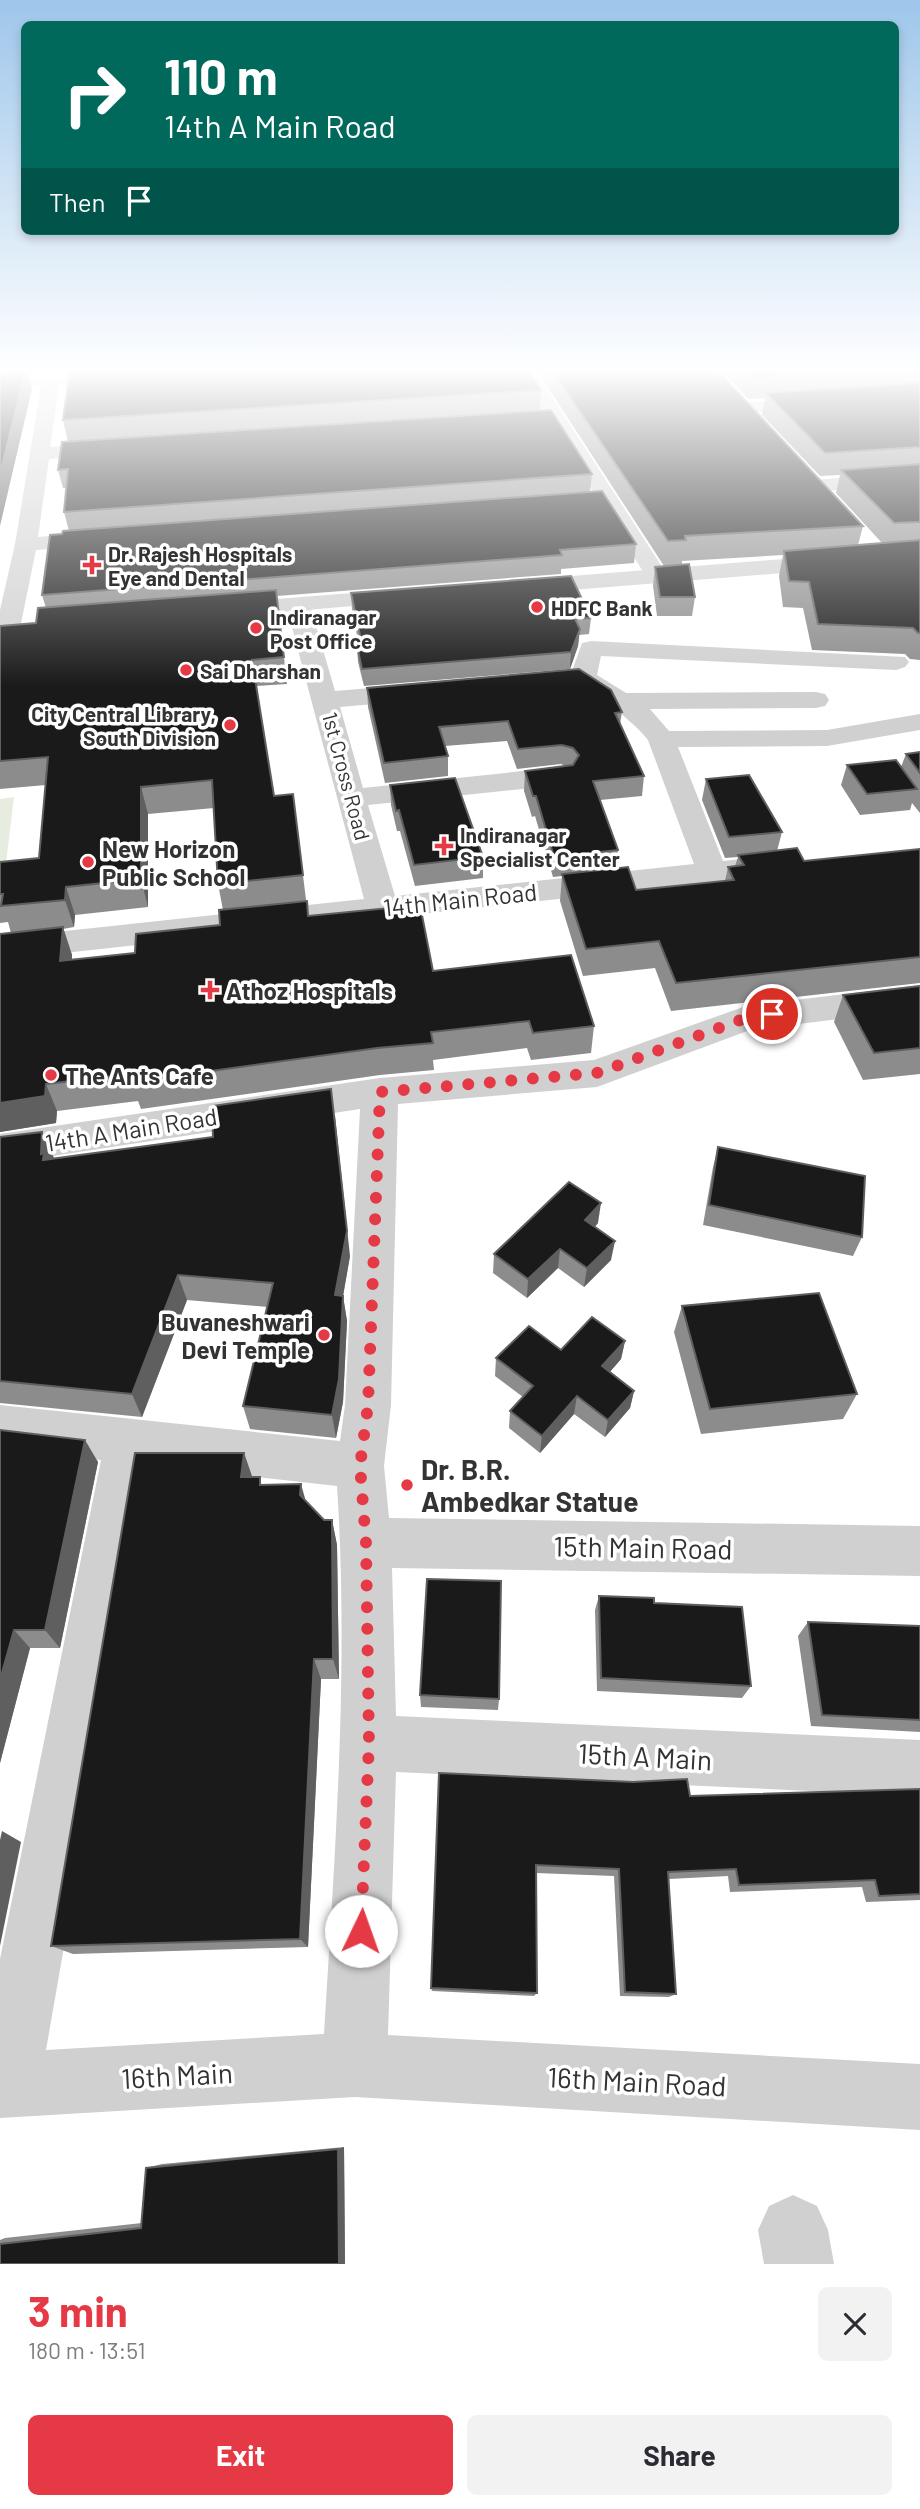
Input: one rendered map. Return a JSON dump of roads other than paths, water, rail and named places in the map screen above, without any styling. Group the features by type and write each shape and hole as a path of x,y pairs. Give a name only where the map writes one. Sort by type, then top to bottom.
{"street":[{"path":"36,625 4,628 26,544 37,475"},
{"path":"592,475 657,576"},
{"path":"803,475 830,504"},
{"path":"813,486 920,478"},
{"path":"581,502 608,500"},
{"path":"26,544 123,537"},
{"path":"863,540 880,558"},
{"path":"505,588 920,555"},
{"path":"202,612 422,595"},
{"name":"1st Cross Road","path":"298,605 327,700 382,908"},
{"path":"583,678 591,648 896,663"},
{"path":"547,681 583,678 645,718 661,739 712,873"},
{"path":"327,700 437,690"},
{"path":"620,701 816,700"},
{"path":"661,739 827,738 920,722"},
{"path":"353,798 561,776"},
{"name":"14th Main Road","path":"0,949 809,862"},
{"name":"14th A Main Road","path":"0,1149 380,1092 597,1073 746,1018 920,997"},
{"path":"355,2065 369,1743 366,1543 360,1466 368,1405 380,1092"},
{"path":"0,1427 128,1443 360,1466"},
{"path":"4,2085 128,1443"},
{"name":"15th Main Road","path":"366,1543 920,1551"},
{"name":"15th A Main","path":"369,1743 920,1768"},
{"name":"16th Main","path":"4,2085 355,2065"},
{"name":"16th Main Road","path":"355,2065 920,2097"}],"place":[{"name":"Dr. Rajesh Hospitals Eye and Dental","path":"92,565"},
{"name":"HDFC Bank","path":"537,607"},
{"name":"Indiranagar Post Office","path":"256,628"},
{"name":"Sai Dharshan","path":"186,670"},
{"name":"City Central Library, South Division","path":"230,725"},
{"name":"Indiranagar Specialist Center","path":"444,846"},
{"name":"New Horizon Public School","path":"88,862"},
{"name":"Athoz Hospitals","path":"210,990"},
{"name":"The Ants Cafe","path":"51,1075"},
{"name":"Buvaneshwari Devi Temple","path":"324,1335"},
{"name":"Dr. B.R. Ambedkar Statue","path":"407,1485"}]}
